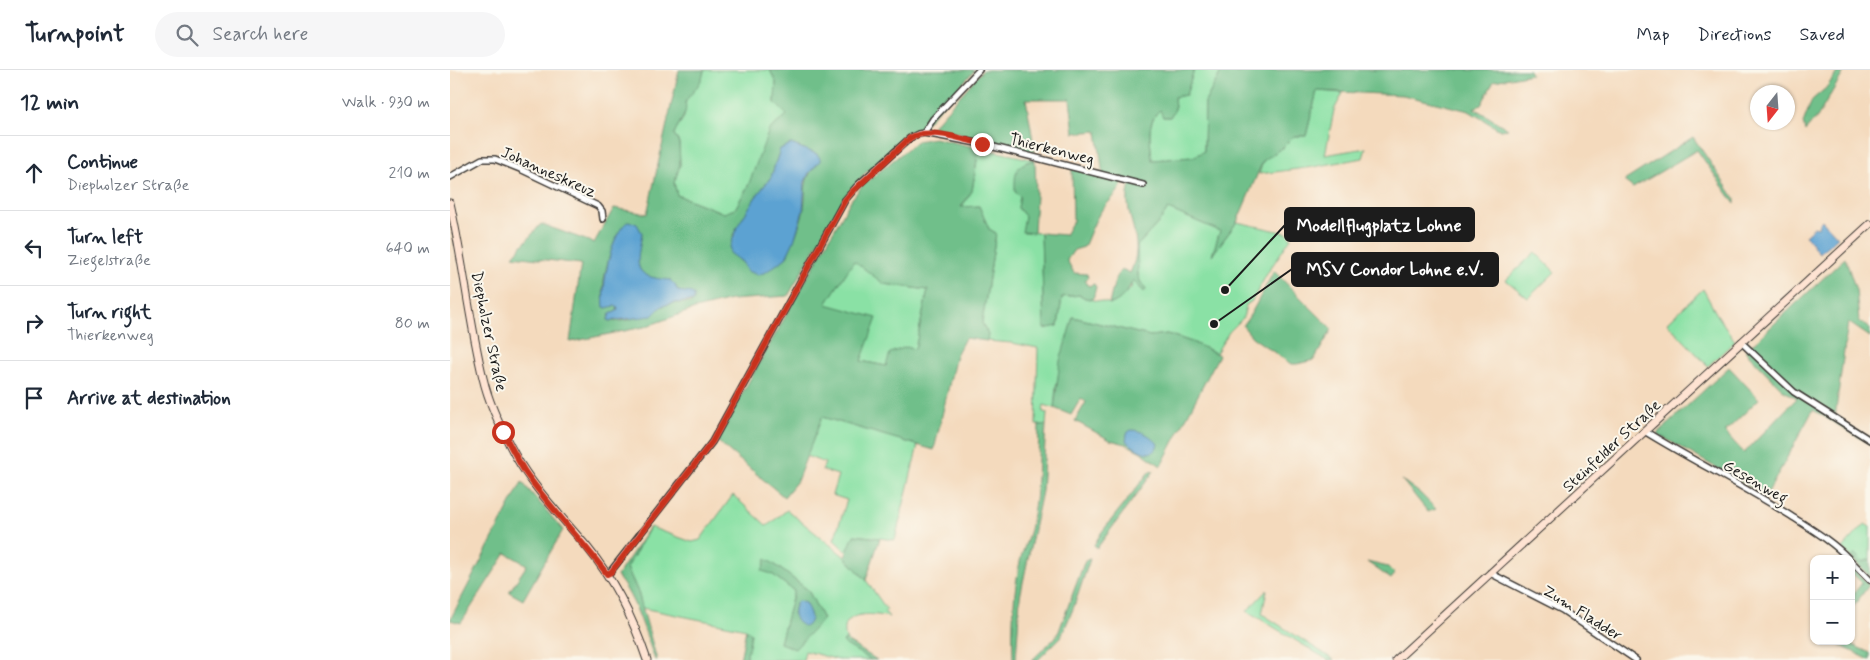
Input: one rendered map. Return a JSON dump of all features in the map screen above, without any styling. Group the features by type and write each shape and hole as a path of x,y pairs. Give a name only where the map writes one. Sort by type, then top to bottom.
{"main road":[{"name":"Diepholzer Straße","path":"450,203 483,379 498,421 524,470 607,574 624,601 647,660"},
{"name":"Steinfelder Straße","path":"1396,660 1870,224"}],"street":[{"path":"607,574 611,572 712,442 845,200 858,185 910,138 924,133 933,119 979,70"},
{"name":"Thierkenweg","path":"924,133 982,144 1144,184"},
{"name":"Johanneskreuz","path":"450,176 482,159 495,159 598,206 602,211 603,220"},
{"path":"1741,342 1794,392 1870,440"},
{"name":"Gesenweg","path":"1646,432 1825,537 1845,555"},
{"name":"Gesenweg","path":"1855,565 1870,580"},
{"name":"Zum Fladder","path":"1490,573 1562,610 1636,660"}],"green space":[{"path":"679,70 704,70 699,83 685,102 686,111 674,134 679,143 680,165 674,183 677,195 724,213 735,209 748,186 769,130 787,115 775,103 776,82 770,70 975,70 924,125 864,174 845,196 788,296 731,300 695,309 644,327 570,342 581,264 513,256 541,224 594,243 614,208 647,214","holes":["791,144 817,154 817,164 806,182 803,213 798,230 786,258 742,262 739,260 733,235 755,198 771,177 780,149","618,233 642,233 638,255 639,267 642,272 656,279 673,283 678,291 692,303 670,304 631,319 609,321 610,314 617,311 618,308 615,305 605,307 603,288 606,269"]},
{"path":"704,70 770,70 776,82 775,103 787,115 735,209 724,213 677,195 674,183 680,165 679,143 674,134 684,117 686,101 701,79"},
{"path":"983,70 1194,70 1186,95 1174,97 1175,109 1170,117 1163,117 1160,110 1152,120 1150,133 1152,160 1193,157 1204,151 1205,102 1222,70 1234,70 1236,73 1250,70 1529,70 1531,74 1494,81 1481,105 1474,108 1508,129 1500,130 1469,111 1403,95 1317,91 1306,136 1294,136 1283,147 1263,161 1237,222 1212,255 1220,231 1168,209 1160,221 1137,246 1138,275 1146,290 1144,292 1133,280 1124,295 1117,301 1109,304 1114,283 1120,271 1124,270 1130,273 1135,260 1135,237 1128,206 1130,184 1123,182 1119,190 1099,214 1084,247 1074,250 1067,260 1074,273 1087,274 1088,278 1085,280 1088,286 1094,284 1096,287 1093,299 1080,295 1062,297 1058,326 1044,329 1041,233 1065,235 1073,221 1072,169 1103,176 1097,131 1074,133 1070,99 1026,99 1035,152 932,127"},
{"path":"1194,70 1222,70 1205,102 1204,151 1193,157 1152,160 1150,133 1153,120 1161,109 1163,117 1170,117 1175,109 1174,97 1186,95"},
{"path":"1839,70 1845,70 1818,116 1805,131 1803,123 1812,100 1826,88"},
{"path":"1317,91 1343,93 1334,110 1325,155 1366,148 1363,158 1259,174 1263,161 1283,147 1294,136 1306,136"},
{"path":"1693,137 1735,199 1735,204 1697,150 1633,188 1624,181"},
{"path":"934,138 979,148 972,191 961,207 979,206 989,229 996,233 982,323 988,334 987,341 965,338 956,355 934,450 822,417 797,481 784,497 716,440 851,200 863,185 917,141","holes":["854,261 884,284 928,290 915,349 906,347 890,353 886,366 861,361 877,318 826,304"]},
{"path":"979,148 1035,160 1026,162 1018,208 1025,216 1023,232 1041,233 1044,328 1058,326 1062,297 1080,295 1085,298 1112,304 1131,288 1133,280 1141,290 1146,290 1138,274 1137,246 1160,221 1168,209 1220,231 1213,254 1237,222 1287,233 1291,238 1268,272 1252,301 1246,305 1243,318 1229,332 1216,353 1192,342 1167,334 1150,336 1073,317 1056,386 1054,408 1044,405 1043,412 1047,413 1046,425 1036,425 1038,348 987,341 988,334 982,323 996,233 989,229 979,206 961,208 972,191"},
{"path":"1035,160 1034,233 1022,232 1025,216 1018,208 1020,196 1015,192 1015,180 1019,167"},
{"path":"1535,252 1555,272 1528,298 1506,280"},
{"path":"1845,258 1856,290 1859,321 1870,329 1870,337 1848,322 1835,417 1870,440 1870,444 1813,410 1766,496 1657,434 1729,367 1759,399 1725,432 1744,453 1797,398 1784,391 1745,351"},
{"path":"854,260 884,284 928,290 915,349 886,366 861,361 826,304"},
{"path":"1274,271 1332,329 1314,360 1291,364 1252,337 1243,326"},
{"path":"1703,289 1716,313 1735,341 1708,366 1667,323"},
{"path":"1073,317 1150,336 1167,334 1192,342 1219,355 1161,466 1126,444 1110,440 1075,421 1086,402 1081,398 1071,415 1054,408 1060,361"},
{"path":"822,417 918,445 895,540 855,535 847,552 834,540 847,500 832,495 838,475 822,470 825,463 806,456"},
{"path":"1039,425 1046,425 1042,491 1020,597 1016,660 1013,660 1015,595 1018,570 1030,530 1034,508"},
{"path":"1154,471 1097,548 1094,545 1101,533 1149,472"},
{"path":"1402,480 1421,494 1436,509 1428,512"},
{"path":"522,482 563,530 523,600 509,592 527,565 506,553 461,623 450,620"},
{"path":"733,495 767,526 787,510 845,557 866,580 887,610 884,611 889,617 874,615 858,616 851,618 847,623 844,643 871,660 839,660 805,651 803,660 746,660 751,634 746,629 642,608 638,592 627,568 650,527 692,542 700,540","holes":["766,560 808,590 823,619 780,643 794,591 772,574"]},
{"path":"1865,524 1870,527 1870,559 1863,562 1855,555 1849,555 1843,548"},
{"path":"650,527 627,568 638,592 657,660 655,660 635,605 617,576"},
{"path":"854,535 880,538 866,580 845,557"},
{"path":"1854,555 1863,562 1870,559 1870,577 1855,562"},
{"path":"766,559 808,590 823,619 795,649 780,643 794,591 772,574 762,571","holes":["805,603 811,617 793,614 795,604"]},
{"path":"1090,559 1061,637 1038,660 1032,660 1055,638 1084,563"},
{"path":"1367,562 1388,567 1395,574 1391,579"},
{"path":"1855,569 1869,585 1855,604 1855,592 1862,583 1855,576"},
{"path":"1267,590 1262,614 1334,660 1328,660 1247,611"},
{"path":"746,629 751,634 746,660 740,660"},
{"path":"846,639 877,660 871,660 846,645 843,642"},
{"path":"1839,645 1853,645 1870,653 1870,660"}],"water":[{"path":"791,144 817,154 820,161 809,173 805,182 803,211 794,241 786,258 766,272 758,275 747,271 742,262 730,253 730,247 737,227 771,177 780,149"},
{"path":"1822,220 1838,237 1819,253 1805,235 1814,227 1818,228"},
{"path":"629,221 637,224 642,233 638,261 642,272 648,276 670,280 678,291 692,293 694,301 662,306 652,316 609,321 610,314 617,311 618,308 615,306 604,307 603,298 606,274 612,247 623,226"},
{"path":"1131,430 1142,432 1153,438 1158,444 1156,449 1148,453 1144,452 1126,441 1127,433"},
{"path":"798,601 805,603 810,613 810,622 805,627 794,616 794,609"}],"place":[{"name":"Modellflugplatz Lohne","path":"1225,290"},
{"name":"MSV Condor Lohne e.V.","path":"1214,324"}],"route":[{"path":"503,432 535,486 587,547 607,574 611,572 712,442 845,200 858,185 910,138 918,134 933,133 982,144"}]}
